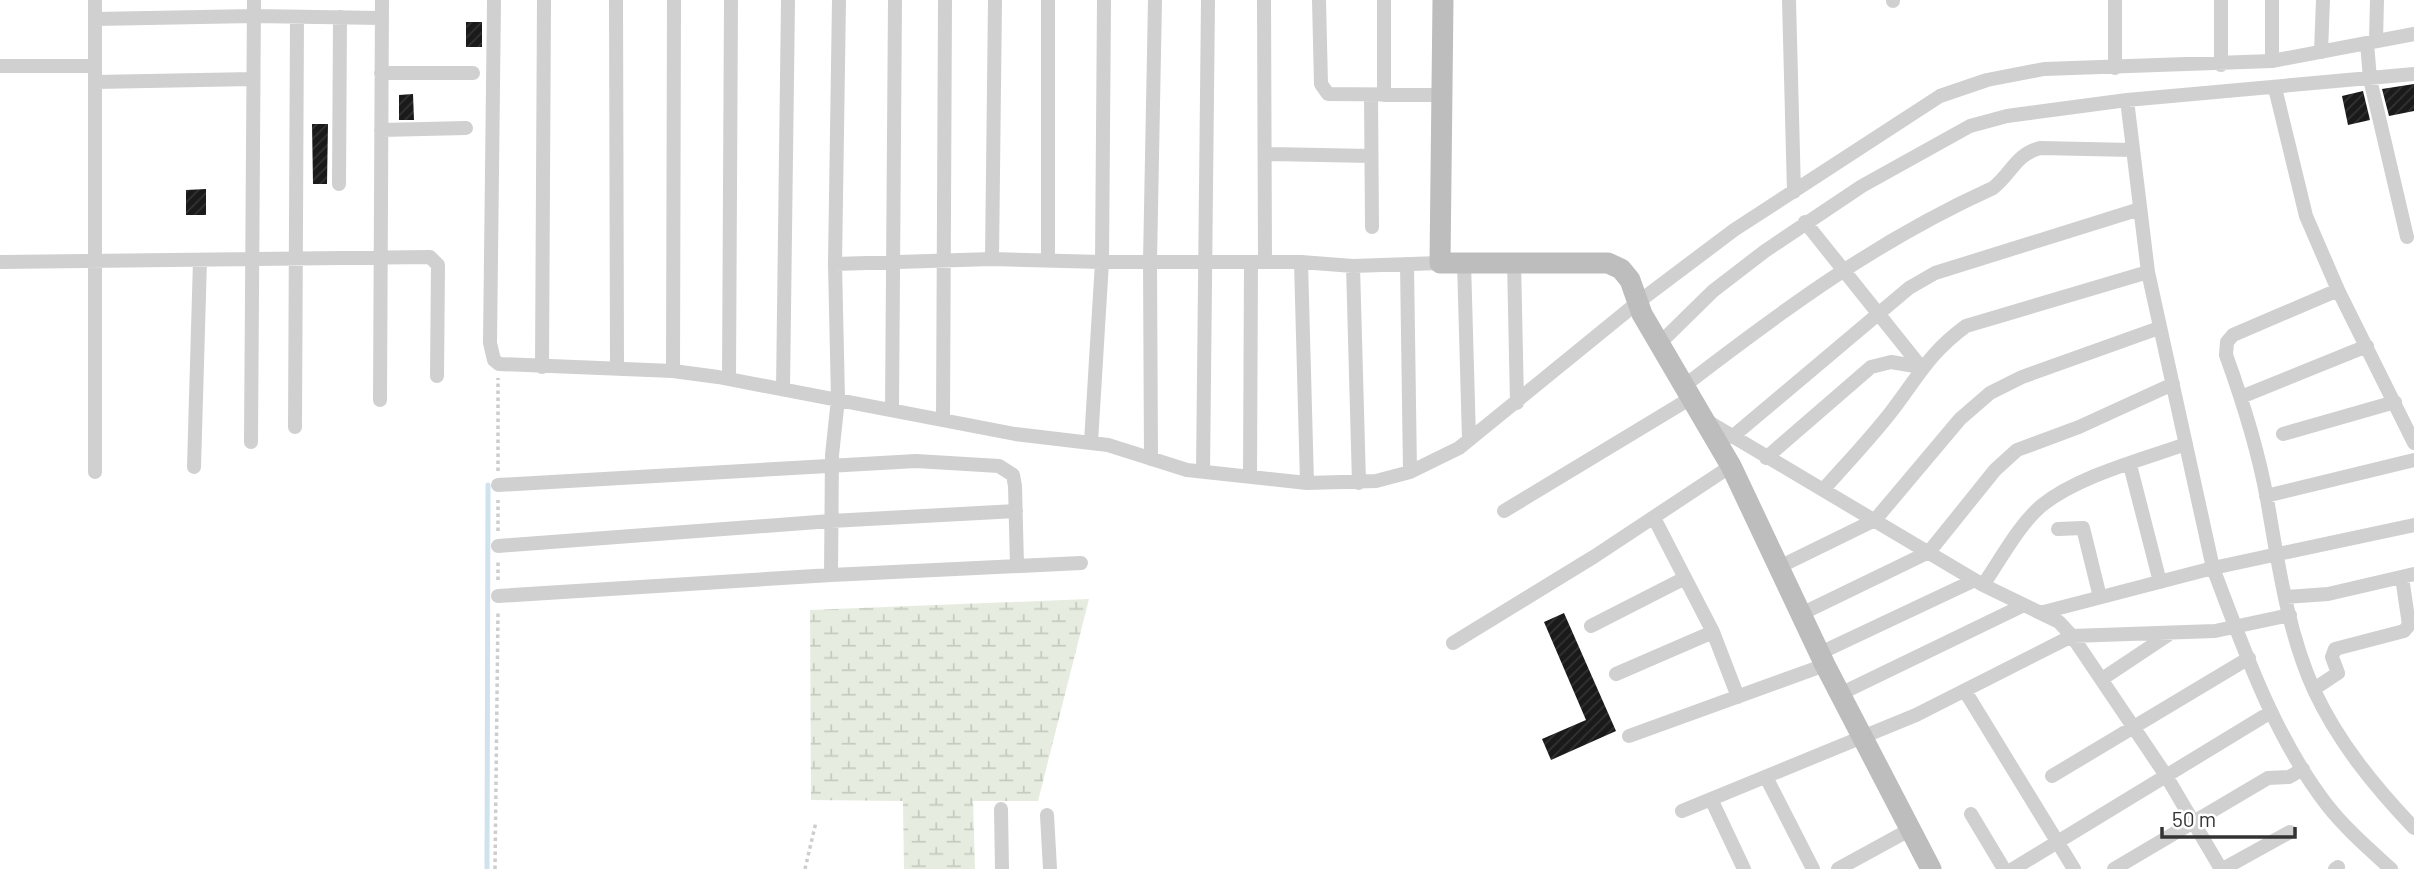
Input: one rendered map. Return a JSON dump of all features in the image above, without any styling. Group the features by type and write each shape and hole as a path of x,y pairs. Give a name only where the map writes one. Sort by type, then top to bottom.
{"street":[{"path":"94,0 95,471"},
{"path":"251,442 254,0"},
{"path":"380,400 382,0"},
{"path":"494,0 490,343 494,360 499,364 673,371 729,379 783,389 838,404 892,410 1015,435 1091,442 1203,472 1307,483 1359,483 1410,472 1459,448 1517,403 1648,322 1713,291 1805,222 1970,125 2007,116 2127,100 2414,74"},
{"path":"542,367 544,0"},
{"path":"616,0 617,369"},
{"path":"673,371 674,0"},
{"path":"729,379 731,0"},
{"path":"783,389 788,0"},
{"path":"831,575 833,439 838,404 835,264 839,0"},
{"path":"892,410 895,0"},
{"path":"943,420 945,0"},
{"path":"992,259 995,0"},
{"path":"1048,0 1048,260"},
{"path":"1091,442 1102,262 1104,0"},
{"path":"1150,459 1150,262 1156,0"},
{"path":"1203,472 1208,262 1208,0"},
{"path":"1250,477 1265,154 1264,0"},
{"path":"1319,0 1323,91 1335,95 1442,95"},
{"path":"1371,227 1371,156 1384,0"},
{"path":"1440,263 1443,0"},
{"path":"1789,0 1794,192"},
{"path":"2115,0 2115,68"},
{"path":"2221,0 2221,65"},
{"path":"2272,0 2272,61"},
{"path":"2321,52 2323,0"},
{"path":"2377,0 2370,46 2370,76 2407,237"},
{"path":"94,19 254,16 382,18"},
{"path":"295,426 297,17"},
{"path":"339,184 340,18"},
{"path":"1648,322 1734,230 1940,96 1987,80 2043,69 2221,65 2272,61 2370,46 2414,34"},
{"path":"0,66 95,66"},
{"path":"382,72 473,73"},
{"path":"95,82 253,79"},
{"path":"2275,88 2306,216 2338,290 2414,443"},
{"path":"2127,100 2148,272 2213,568 2271,712 2303,769 2327,805 2391,869"},
{"path":"381,130 466,128"},
{"path":"1504,511 1688,392 1792,303 1841,270 1885,242 1993,188 2006,178 2017,158 2040,148 2132,150"},
{"path":"1265,154 1371,156"},
{"path":"1732,437 1909,288 1936,273 2140,209"},
{"path":"1805,222 1921,367"},
{"path":"0,262 381,256 435,260 437,376"},
{"path":"835,264 945,259 1301,262 1353,266 1514,261 1608,263 1621,270 1630,280 1648,322 1731,466 1840,694 1931,869"},
{"path":"194,467 200,260"},
{"path":"1514,261 1517,403"},
{"path":"1301,262 1307,483"},
{"path":"1464,262 1469,439"},
{"path":"1407,264 1410,472"},
{"path":"1353,266 1359,483"},
{"path":"1823,490 1892,410 1921,367 1943,343 1966,327 2002,313 2148,272"},
{"path":"2338,290 2234,335 2227,342 2227,355 2241,397 2266,496 2290,615 2314,689 2353,757 2414,828"},
{"path":"1781,566 1875,520 1959,419 1990,393 2022,377 2160,328"},
{"path":"2241,397 2367,346"},
{"path":"1766,458 1871,367 1891,362 1921,367"},
{"path":"1803,613 1928,552 1995,470 2017,450 2079,427 2173,384"},
{"path":"2283,434 2395,402"},
{"path":"1706,421 1979,582 2059,622 2102,679 2165,774 2222,869 2290,832"},
{"path":"1629,736 1738,697 1823,659 1979,582 2039,508 2058,494 2186,444"},
{"path":"2266,496 2414,460"},
{"path":"498,485 938,461 999,466 1013,475 1017,566"},
{"path":"2130,465 2160,582"},
{"path":"1453,643 1654,518 1731,466"},
{"path":"498,546 831,521 1016,511"},
{"path":"1654,518 1713,632 1738,697"},
{"path":"2040,612 2276,553 2414,525"},
{"path":"2058,529 2083,528 2100,597"},
{"path":"498,596 831,575 1081,563"},
{"path":"2286,597 2328,594 2408,575 2409,625 2404,631 2335,649 2332,656 2337,669 2336,677 2314,689"},
{"path":"1591,626 1685,578"},
{"path":"1840,694 2024,605"},
{"path":"1682,811 1864,738 1965,691 2072,636 2169,635 2236,627 2276,615 2290,615"},
{"path":"1616,674 1713,632"},
{"path":"2102,679 2169,635"},
{"path":"2052,776 2249,658"},
{"path":"1965,691 2074,869"},
{"path":"2013,869 2165,774 2271,712"},
{"path":"2113,869 2268,778 2289,777 2303,769"},
{"path":"1766,777 1812,869"},
{"path":"1710,799 1744,869"},
{"path":"1001,809 1002,869"},
{"path":"1971,814 2004,869"},
{"path":"1048,815 1050,869"},
{"path":"1838,869 1911,829"}],"path":[{"path":"495,869 499,364"},
{"path":"805,869 816,822"}],"green space":[{"path":"1089,599 1038,801 973,801 975,869 904,869 903,801 811,800 810,610"}],"building":[{"path":"466,22 482,22 482,47 466,47"},
{"path":"2414,84 2414,111 2389,116 2382,89"},
{"path":"2363,91 2370,120 2348,125 2342,96"},
{"path":"413,94 414,120 399,120 399,95"},
{"path":"312,124 328,124 327,184 313,184"},
{"path":"206,189 206,215 186,215 186,190"},
{"path":"1564,613 1616,731 1551,760 1542,739 1586,720 1544,622"}],"waterway":[{"path":"487,869 488,485"}]}
